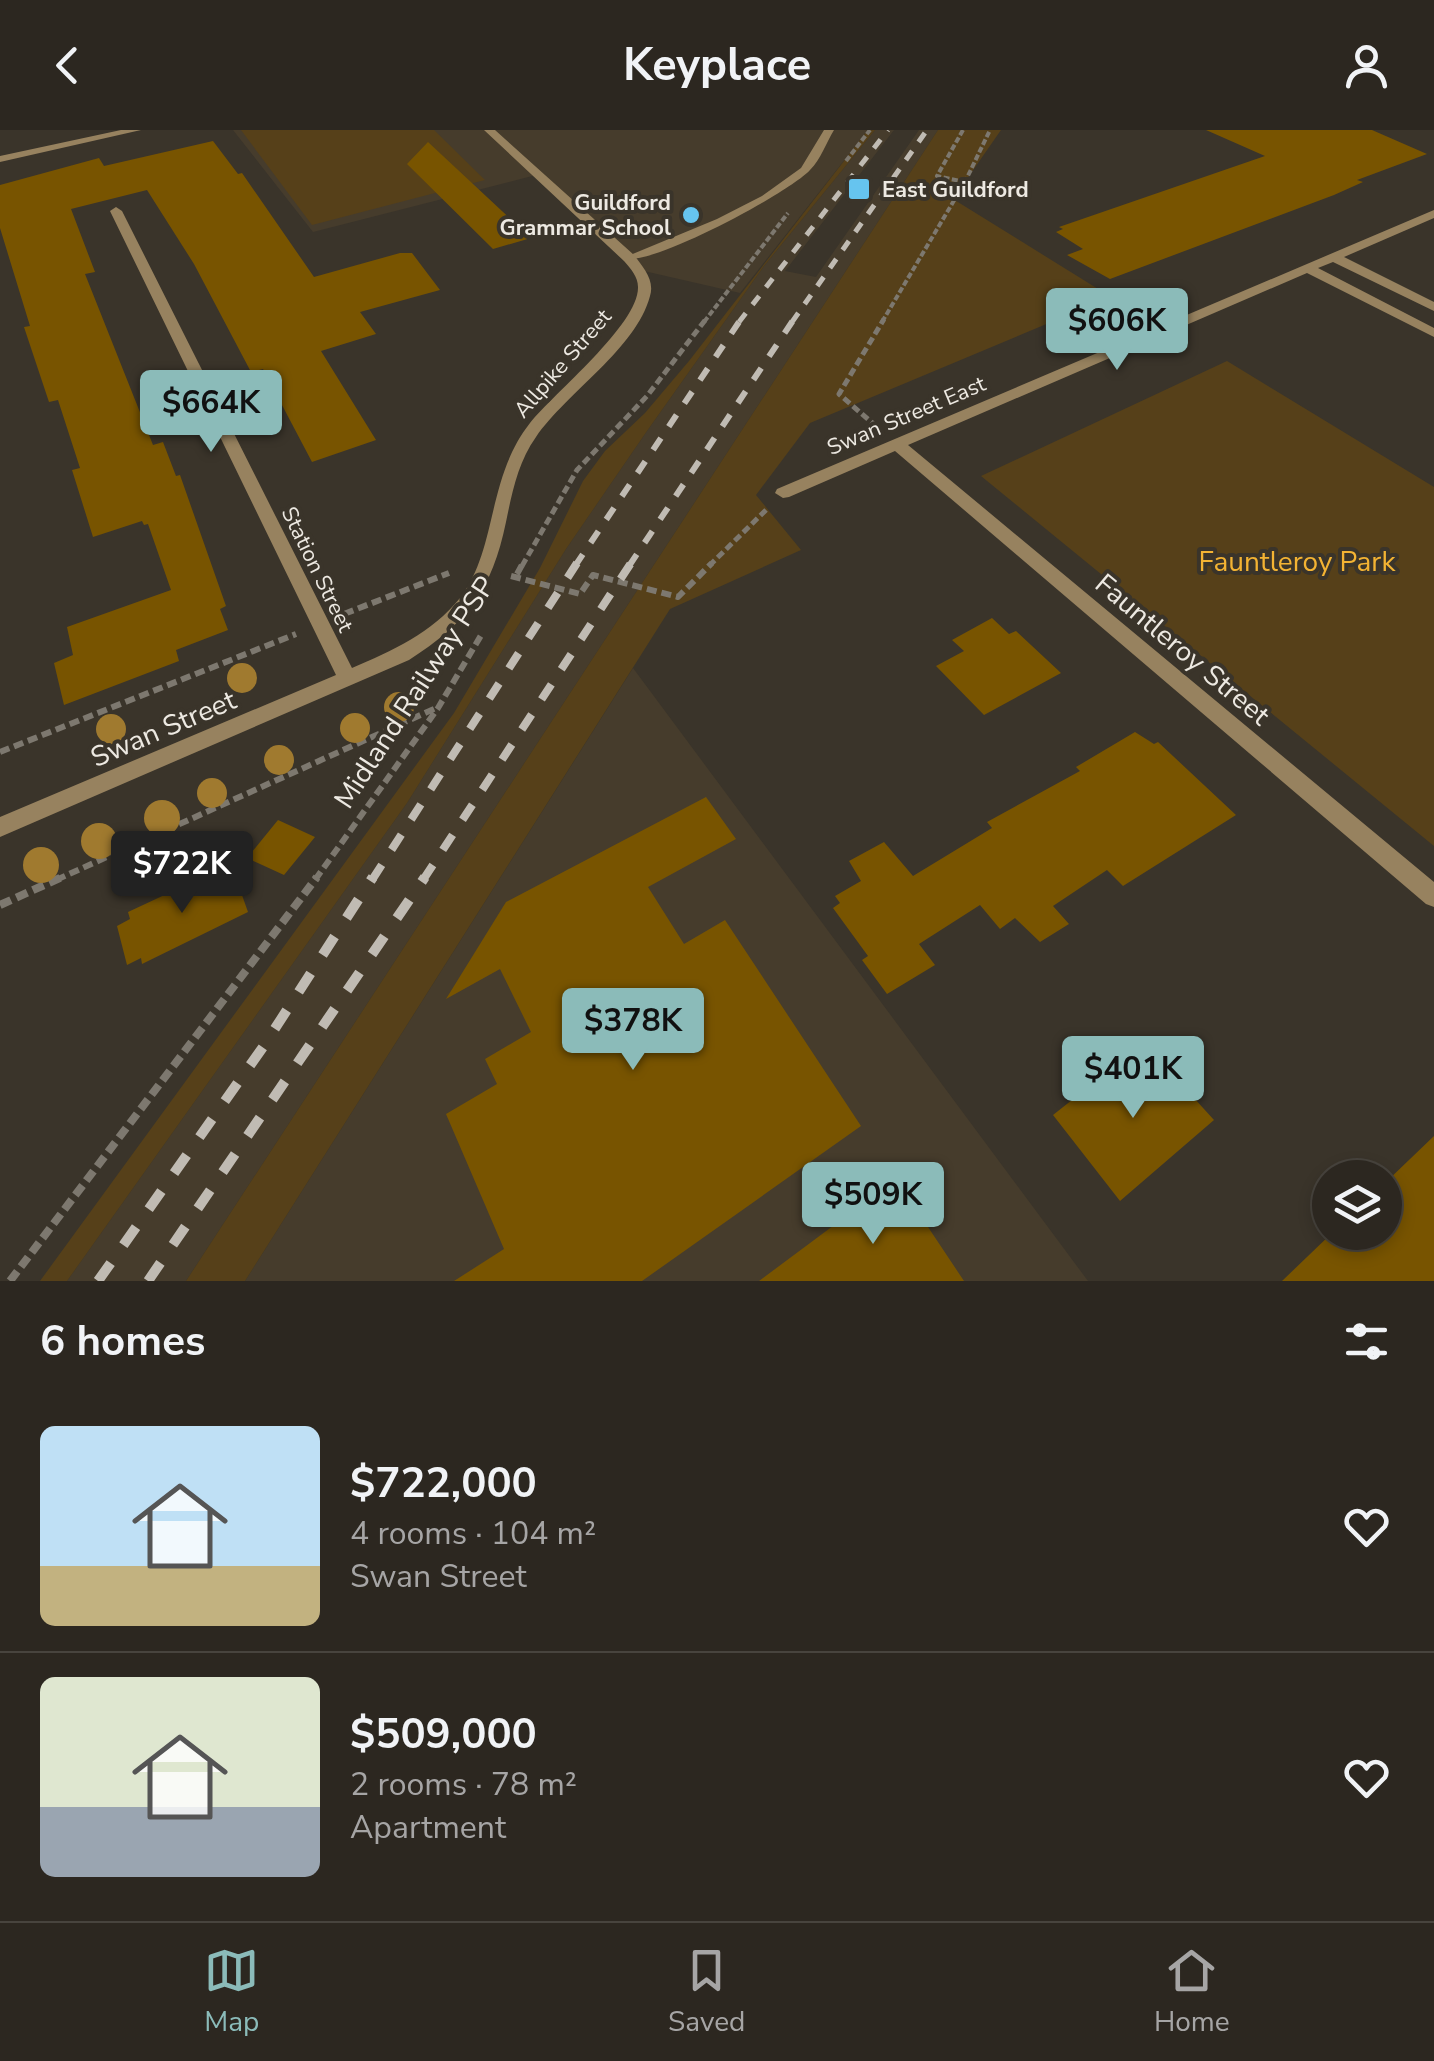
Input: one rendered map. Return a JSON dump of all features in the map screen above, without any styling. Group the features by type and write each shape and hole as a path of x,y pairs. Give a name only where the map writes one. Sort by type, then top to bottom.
{"street":[{"path":"0,146 76,130"},
{"path":"0,159 136,130"},
{"path":"489,130 630,258"},
{"name":"Station Street","path":"116,210 348,679"},
{"name":"Swan Street East","path":"783,493 1434,214"},
{"path":"1333,257 1434,308"},
{"name":"Allpike Street","path":"348,679 424,641 456,616 473,592 483,574 506,482 523,444 642,302 646,287 642,273 630,258"},
{"path":"1307,268 1434,333"},
{"name":"Fauntleroy Street","path":"897,444 1434,896"},
{"name":"Swan Street","path":"0,827 348,679"}],"lane":[{"path":"630,258 709,227 773,192 808,168 829,130"}],"path":[{"path":"840,168 870,130"},
{"path":"962,130 936,176 965,182"},
{"path":"897,444 839,394 965,182 990,130"},
{"name":"Midland Railway PSP","path":"506,593 577,470 647,396 796,200"},
{"name":"Midland Railway PSP","path":"10,1281 340,846 438,708 486,626"},
{"path":"0,906 438,708"}],"shaded area":[{"name":"Guildford Grammar School","path":"233,130 868,130 740,293 644,271 536,175 313,232"},
{"path":"875,130 894,130 785,271 816,277 919,130 938,130 186,1281 67,1281 407,803 566,549 647,431 764,266"},
{"path":"633,668 1088,1281 245,1281"}],"green space":[{"path":"241,130 434,130 485,180 312,225"},
{"path":"868,130 875,130 764,266 647,431 566,549 407,803 67,1281 40,1281 454,713 540,568 583,481 605,451 645,413 689,361"},
{"path":"938,130 1001,130 953,199 1111,297 810,423 756,495 801,550 670,609 245,1281 186,1281"},
{"name":"Fauntleroy Park","path":"1227,361 1434,487 1434,846 981,476"}],"building":[{"path":"1206,130 1372,130 1427,154 1357,180 1363,182 1334,195 1110,279 1067,255 1083,249 1056,232 1063,229 1059,227 1265,156"},
{"path":"213,141 238,174 242,173 314,277 412,253 440,290 360,312 376,334 321,351 376,440 312,462 263,369 251,372 194,264 147,190 71,209 95,272 85,274 153,445 163,442 176,476 180,475 226,606 220,609 228,630 176,650 179,661 64,705 54,663 73,655 67,627 171,590 148,524 142,521 93,537 72,470 80,468 58,400 49,402 24,327 30,326 0,228 0,185 99,158 104,166"},
{"path":"428,142 531,238 493,249 407,164"},
{"path":"992,618 1009,634 1016,631 1061,673 984,715 936,666 964,651 952,640"},
{"path":"1135,732 1154,744 1158,742 1236,815 1123,886 1107,870 1053,906 1069,924 1040,942 1015,918 1000,929 980,905 919,944 935,965 887,994 862,960 868,956 833,908 840,903 835,896 861,881 849,861 884,842 913,876 992,828 987,822 1080,771 1076,767"},
{"path":"706,797 736,839 648,887 684,944 725,920 861,1126 642,1281 454,1281 504,1249 446,1114 497,1084 485,1059 531,1032 500,969 446,999 506,902"},
{"path":"278,820 315,837 284,875 247,858"},
{"path":"231,864 248,912 142,964 141,958 127,965 117,926 130,919 128,912"},
{"path":"1144,1043 1214,1120 1120,1201 1053,1115"},
{"path":"1434,1136 1434,1281 1282,1281 1314,1250 1402,1250 1402,1167"},
{"path":"896,1179 964,1281 759,1281"}],"railway":[{"path":"739,322 888,130"},
{"path":"792,322 927,130"},
{"path":"577,564 741,319"},
{"path":"631,563 794,319"},
{"path":"424,878 631,563"},
{"path":"372,880 577,564"},
{"path":"98,1281 263,1047 373,877"},
{"path":"148,1281 424,878"}],"place":[{"name":"East Guildford","path":"859,189"},
{"name":"Guildford Grammar School","path":"691,215"}]}
